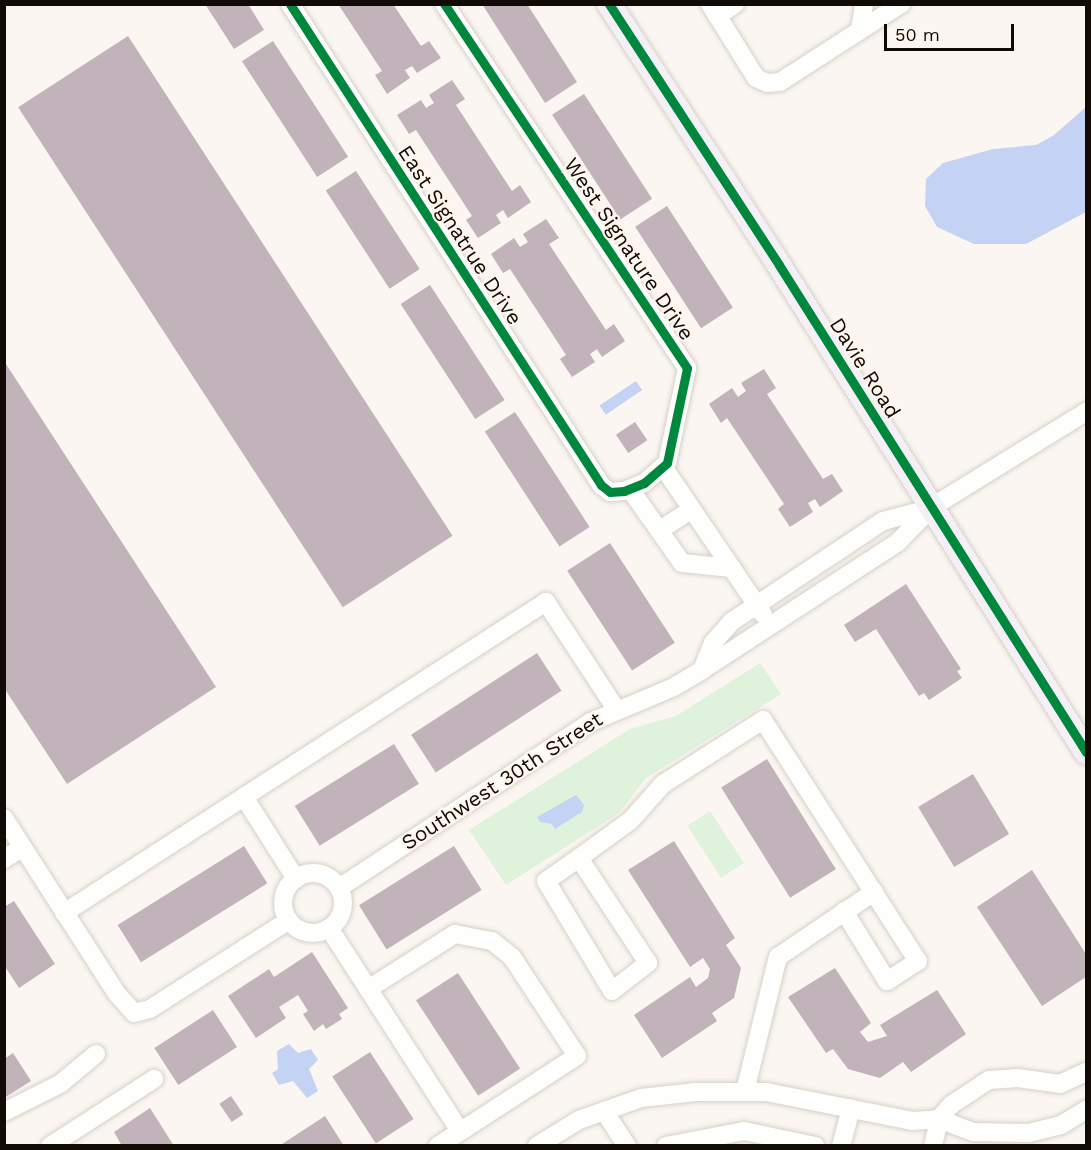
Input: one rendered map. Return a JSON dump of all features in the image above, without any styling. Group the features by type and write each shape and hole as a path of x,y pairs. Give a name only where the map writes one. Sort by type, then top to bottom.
{"main road":[{"name":"Davie Road","path":"609,4 932,507 1086,752"}],"street":[{"name":"East Signatrue Drive","path":"290,4 600,485 610,492 630,489"},
{"name":"West Signature Drive","path":"444,4 687,368 671,454 664,468"},
{"path":"735,4 714,10 756,78 766,83 780,82 901,4"},
{"path":"860,30 864,4"},
{"path":"702,670 720,633 757,605 884,521 932,507 1086,412"},
{"path":"732,568 682,563 630,489 664,468 771,625"},
{"name":"Southwest 30th Street","path":"339,888 616,709 674,687 702,670 898,542 932,507"},
{"path":"660,530 692,509"},
{"path":"64,913 546,602 616,709"},
{"path":"579,858 648,963 612,991 546,881 631,820 663,784 763,720 918,961 887,981 844,911"},
{"path":"244,797 296,879"},
{"path":"4,818 127,1009 134,1013 150,1009 289,920"},
{"path":"4,859 23,847"},
{"path":"315,873 325,875 339,888 342,910 329,928 307,932 289,920 285,892 296,879 315,873"},
{"path":"745,1090 778,957 874,892"},
{"path":"329,928 460,1131"},
{"path":"368,989 454,934 492,941 512,957 577,1056 438,1146"},
{"path":"4,1112 60,1084 96,1054"},
{"path":"933,1146 939,1119 951,1105 989,1080 1018,1078 1060,1084 1086,1075"},
{"path":"50,1146 73,1139 153,1079"},
{"path":"537,1146 559,1140 604,1111 641,1098 745,1090 912,1121 939,1119 973,1132 1029,1133 1061,1125 1086,1110"},
{"path":"841,1146 850,1108"},
{"path":"604,1111 627,1146"},
{"path":"666,1146 744,1131 815,1146"}],"green space":[{"path":"760,663 781,694 646,778 619,813 506,885 469,830 630,729 676,716"},
{"path":"710,811 744,863 721,878 687,826"}],"water":[{"path":"1086,107 1086,212 1026,244 974,244 937,227 925,206 926,179 943,163 993,149 1036,145 1054,135"},
{"path":"636,381 642,390 606,415 600,406"},
{"path":"576,795 584,805 582,812 555,829 552,824 540,822 537,817"},
{"path":"289,1044 298,1053 311,1049 318,1060 309,1069 318,1091 307,1098 293,1081 279,1085 272,1073 278,1069 277,1051"}],"building":[{"path":"205,4 248,4 264,30 234,49"},
{"path":"338,4 393,4 421,46 429,41 441,58 417,73 412,66 405,70 410,78 387,94 375,75 382,71"},
{"path":"482,4 527,4 577,82 545,103"},
{"path":"128,36 453,536 343,607 18,107"},
{"path":"273,41 348,157 317,177 242,61"},
{"path":"452,80 465,99 456,105 512,191 520,185 531,202 508,218 503,210 496,215 501,223 478,238 466,220 472,216 416,130 409,134 397,115 421,100 426,108 434,103 429,95"},
{"path":"584,94 652,199 620,220 552,115"},
{"path":"356,171 420,269 390,289 326,191"},
{"path":"667,206 733,307 701,328 635,227"},
{"path":"546,219 559,238 549,244 606,330 614,324 625,341 602,357 597,349 590,354 595,362 572,377 560,359 566,355 510,269 503,273 491,254 514,238 520,247 528,242 523,234"},
{"path":"430,285 505,400 475,419 401,304"},
{"path":"4,361 216,687 67,784 4,688"},
{"path":"764,369 776,388 767,394 823,479 832,474 843,491 820,507 815,499 808,503 813,512 790,527 778,509 784,504 727,418 721,423 709,404 732,388 738,397 746,391 741,383"},
{"path":"515,412 590,527 559,547 485,432"},
{"path":"635,422 647,440 628,453 616,435"},
{"path":"610,543 675,643 632,671 567,571"},
{"path":"906,584 961,669 957,671 962,678 929,700 924,693 919,696 876,629 855,642 844,625"},
{"path":"537,653 562,691 436,772 411,735"},
{"path":"394,744 419,784 320,846 295,806"},
{"path":"767,759 836,869 790,898 721,788"},
{"path":"973,774 1009,834 954,867 918,807"},
{"path":"674,841 735,938 726,945 741,968 734,998 712,1013 717,1021 662,1058 634,1015 690,977 696,987 708,978 710,969 703,958 690,967 628,870"},
{"path":"244,846 267,883 141,962 118,925"},
{"path":"454,846 482,890 387,949 359,905"},
{"path":"1032,870 1086,954 1086,977 1042,1006 977,907"},
{"path":"14,901 55,964 19,988 4,965 4,907"},
{"path":"312,952 348,1008 339,1014 342,1019 326,1029 323,1024 314,1031 303,1014 308,1011 298,995 279,1007 286,1018 256,1038 228,996 269,969 274,977"},
{"path":"835,968 871,1023 860,1032 868,1042 887,1036 880,1025 937,990 966,1034 911,1072 903,1062 880,1078 848,1069 833,1049 826,1053 788,997"},
{"path":"458,973 520,1069 478,1096 416,1000"},
{"path":"213,1010 237,1047 178,1085 154,1048"},
{"path":"370,1052 414,1119 376,1144 332,1077"},
{"path":"13,1053 31,1081 4,1098 4,1059"},
{"path":"231,1096 243,1114 232,1122 219,1104"},
{"path":"150,1108 174,1146 122,1146 114,1132"},
{"path":"325,1116 344,1146 279,1146"}],"cycle path":[{"path":"290,4 601,485 610,492 624,491 644,483 667,463 687,368 444,4"},
{"path":"609,4 779,265 1086,752"}]}
